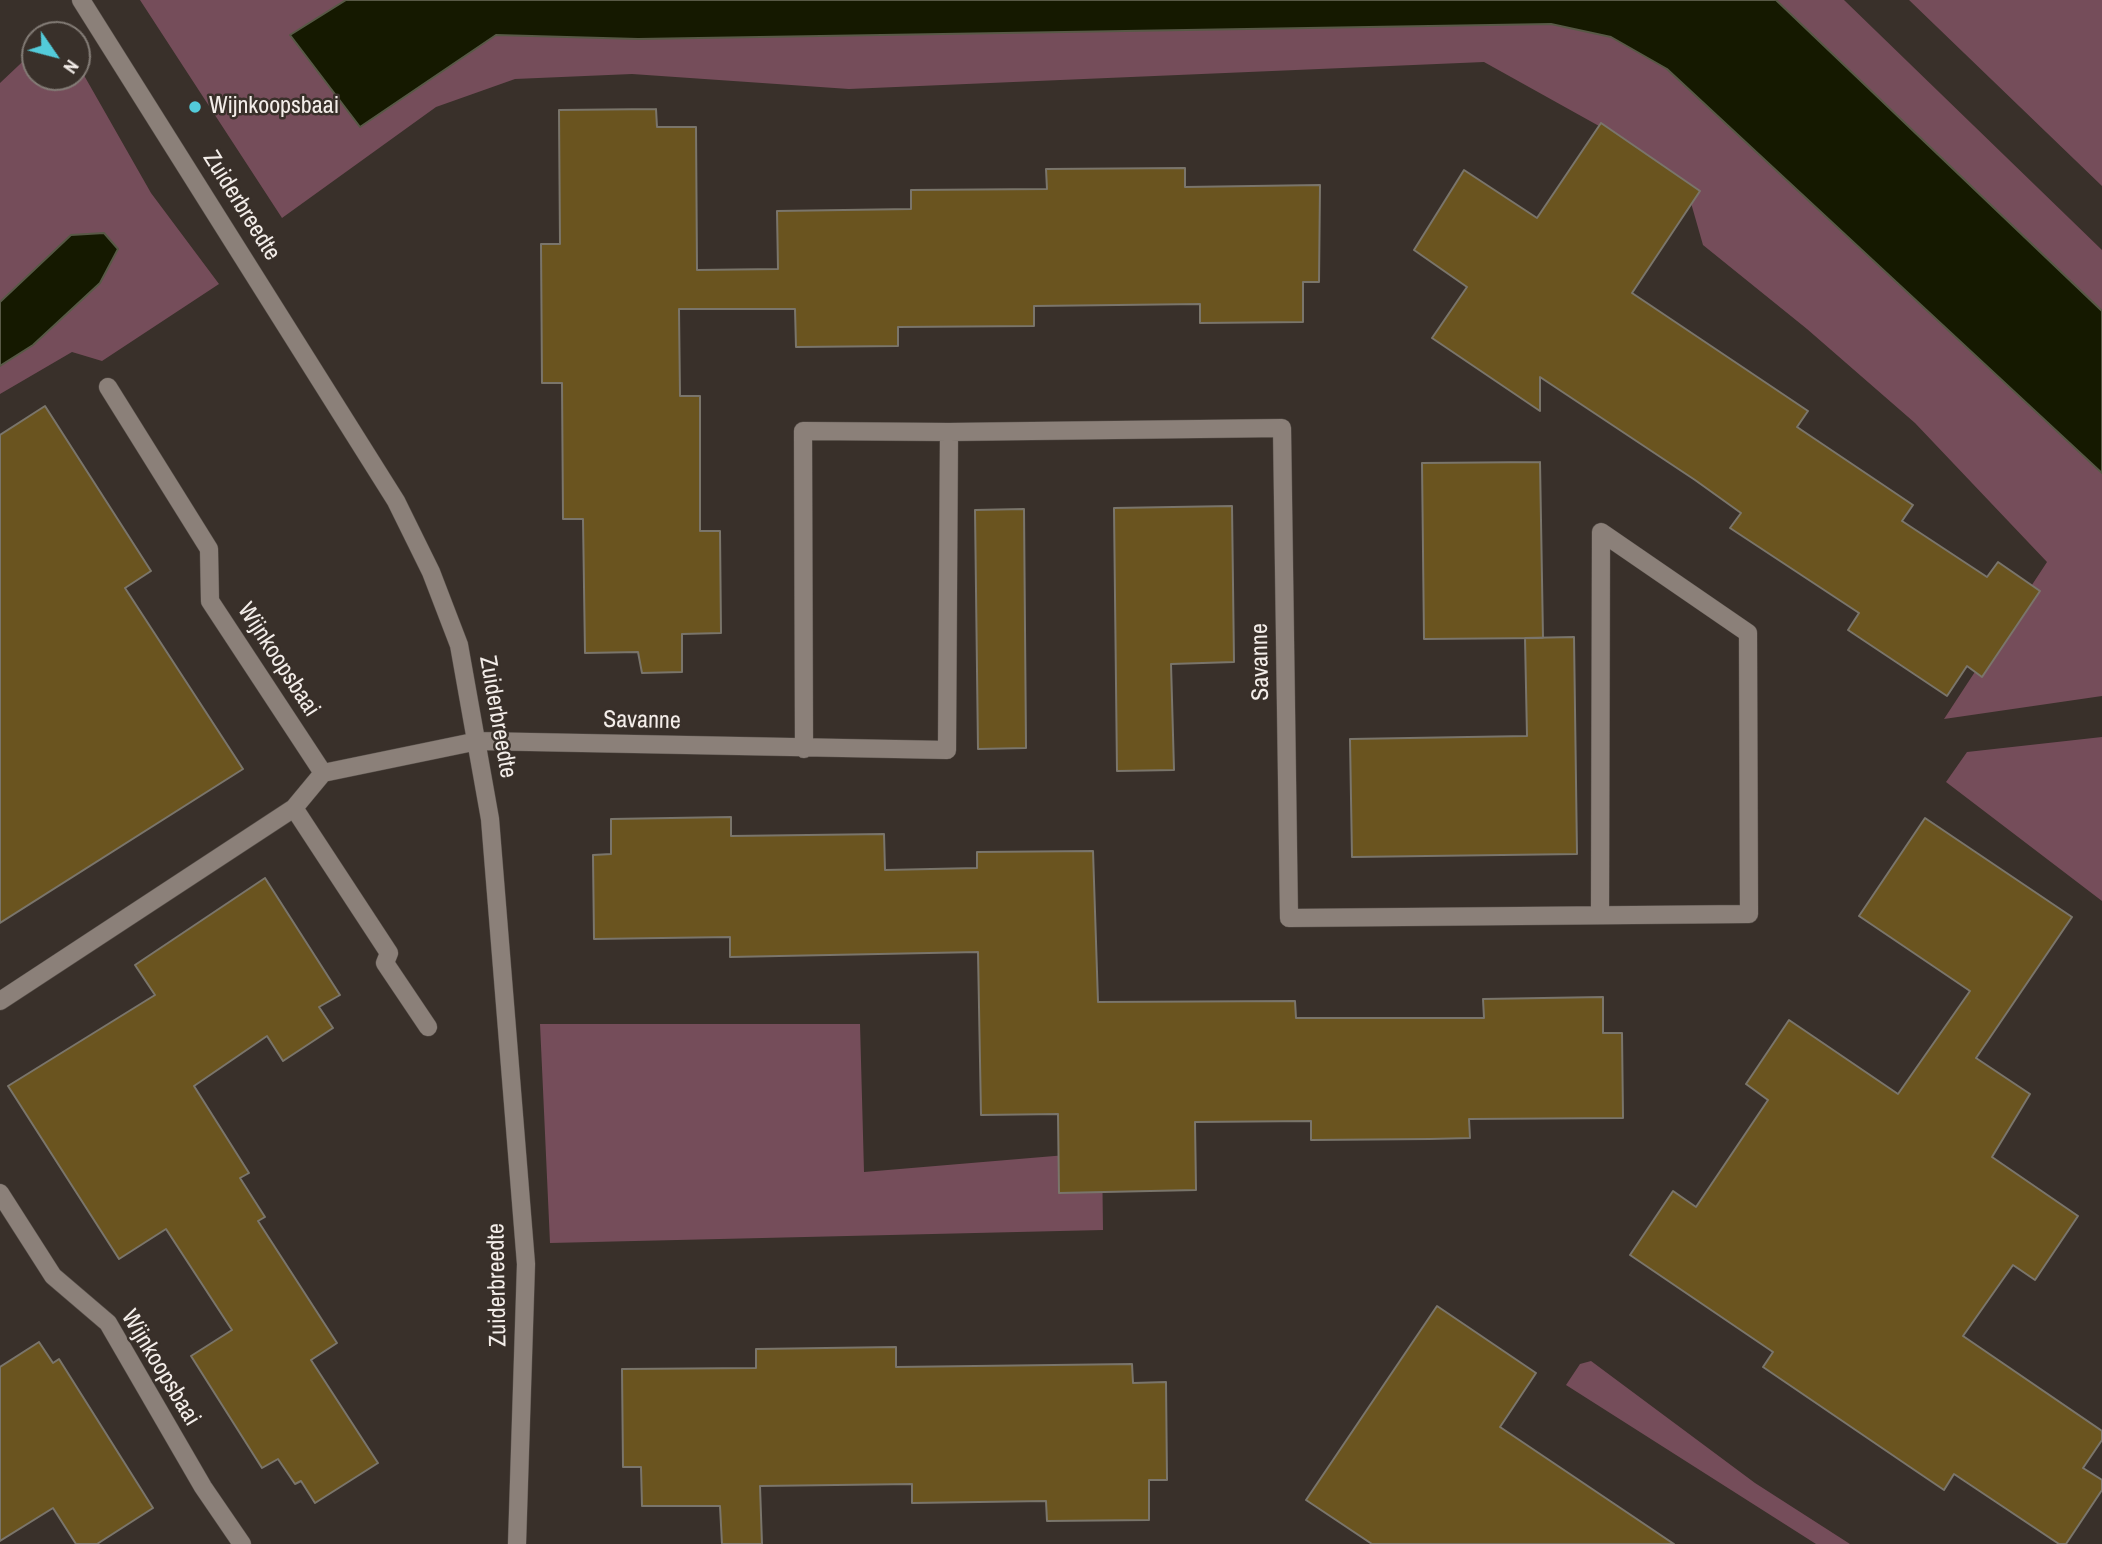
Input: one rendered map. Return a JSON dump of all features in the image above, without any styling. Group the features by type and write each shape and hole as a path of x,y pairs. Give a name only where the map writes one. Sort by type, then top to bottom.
{"street":[{"name":"Zuiderbreedte","path":"81,0 396,500 431,572 459,645 490,819 526,1264 517,1544"},
{"name":"Wijnkoopsbaai","path":"108,387 209,549 210,601 323,773"},
{"name":"Savanne","path":"804,749 803,430 949,432 1282,428 1289,918 1749,914 1748,633 1601,533 1601,914"},
{"name":"Savanne","path":"478,741 947,750 949,432"},
{"path":"0,1001 294,808 323,773 478,741"},
{"path":"294,808 389,953 385,963 428,1027"},
{"name":"Wijnkoopsbaai","path":"0,1193 53,1276 108,1323 203,1487 243,1544"}],"shaded area":[{"path":"140,0 346,0 290,35 360,127 496,35 638,39 1551,24 1611,37 1667,69 2102,473 2102,696 1944,719 2047,562 1915,423 1807,329 1703,245 1691,203 1671,175 1599,126 1484,62 849,89 632,74 515,79 436,107 282,218"},
{"path":"346,0 1776,0 2102,311 2102,473 1667,69 1611,37 1551,24 638,39 496,35 360,127 290,35"},
{"path":"1776,0 1844,0 2102,250 2102,311"},
{"path":"1909,0 2102,0 2102,186"},
{"path":"21,63 21,91 91,91 91,88 151,193 219,284 102,361 72,352 0,394 0,366 33,345 118,249 103,233 71,235 0,302 0,83"},
{"path":"104,233 118,249 100,283 33,345 0,366 0,302 71,235"},
{"path":"2102,737 2102,901 1946,782 1967,752"},
{"path":"540,1024 860,1024 864,1172 1102,1152 1103,1230 550,1243"},
{"path":"1591,1361 1755,1483 1850,1544 1816,1544 1566,1385 1580,1364"}],"building":[{"path":"656,109 657,127 696,127 697,270 778,269 777,211 911,209 911,190 1047,189 1046,169 1185,168 1185,187 1320,185 1319,282 1303,282 1303,322 1200,323 1200,304 1034,306 1034,326 898,327 898,346 796,347 795,309 679,309 680,396 700,396 700,531 720,531 721,633 682,634 682,672 642,673 638,652 585,653 583,519 563,519 562,383 542,383 541,244 560,244 559,110"},
{"path":"1601,123 1700,191 1632,293 1808,411 1797,427 1913,505 1902,521 1987,577 1998,562 2040,591 1982,677 1967,666 1947,696 1848,630 1859,613 1730,528 1741,513 1695,480 1540,377 1540,411 1432,338 1467,287 1414,250 1464,170 1537,218"},
{"path":"45,406 151,571 125,588 243,769 0,923 0,435"},
{"path":"1540,462 1543,638 1424,639 1422,463"},
{"path":"1232,506 1234,662 1171,664 1174,770 1117,771 1114,508"},
{"path":"1024,509 1026,748 978,749 975,510"},
{"path":"1574,637 1577,854 1352,857 1350,739 1527,736 1525,638"},
{"path":"731,817 731,836 884,834 885,870 977,868 977,852 1093,851 1098,1002 1295,1001 1296,1018 1484,1018 1483,999 1603,997 1603,1033 1622,1033 1623,1118 1469,1119 1470,1138 1430,1139 1311,1140 1311,1121 1195,1122 1196,1190 1059,1193 1058,1114 981,1115 978,952 730,957 730,937 594,939 593,855 611,854 611,819"},
{"path":"1925,818 2072,917 1976,1058 2030,1094 1992,1157 2078,1216 2035,1280 2013,1265 1963,1336 2102,1431 2102,1440 2083,1468 2102,1480 2102,1490 2066,1544 2059,1544 1954,1474 1944,1490 1763,1367 1773,1352 1630,1255 1673,1191 1696,1207 1768,1100 1746,1084 1789,1020 1898,1094 1970,991 1859,916"},
{"path":"265,878 340,995 319,1007 333,1028 283,1061 267,1036 194,1086 249,1173 240,1178 265,1217 258,1221 337,1343 311,1360 378,1463 315,1503 301,1481 295,1484 278,1459 262,1468 191,1356 232,1330 166,1229 119,1259 8,1086 155,995 135,965"},
{"path":"1437,1306 1536,1373 1500,1427 1674,1544 1372,1544 1306,1500"},
{"path":"39,1342 53,1363 59,1359 153,1508 97,1544 76,1544 53,1508 0,1541 0,1367"},
{"path":"896,1347 896,1367 1132,1364 1133,1383 1166,1382 1167,1480 1149,1480 1149,1520 1047,1521 1046,1501 912,1503 912,1484 760,1486 762,1544 722,1544 720,1506 642,1506 641,1467 623,1467 622,1369 756,1368 756,1349"}],"place":[{"name":"Wijnkoopsbaai","path":"195,107"}]}
